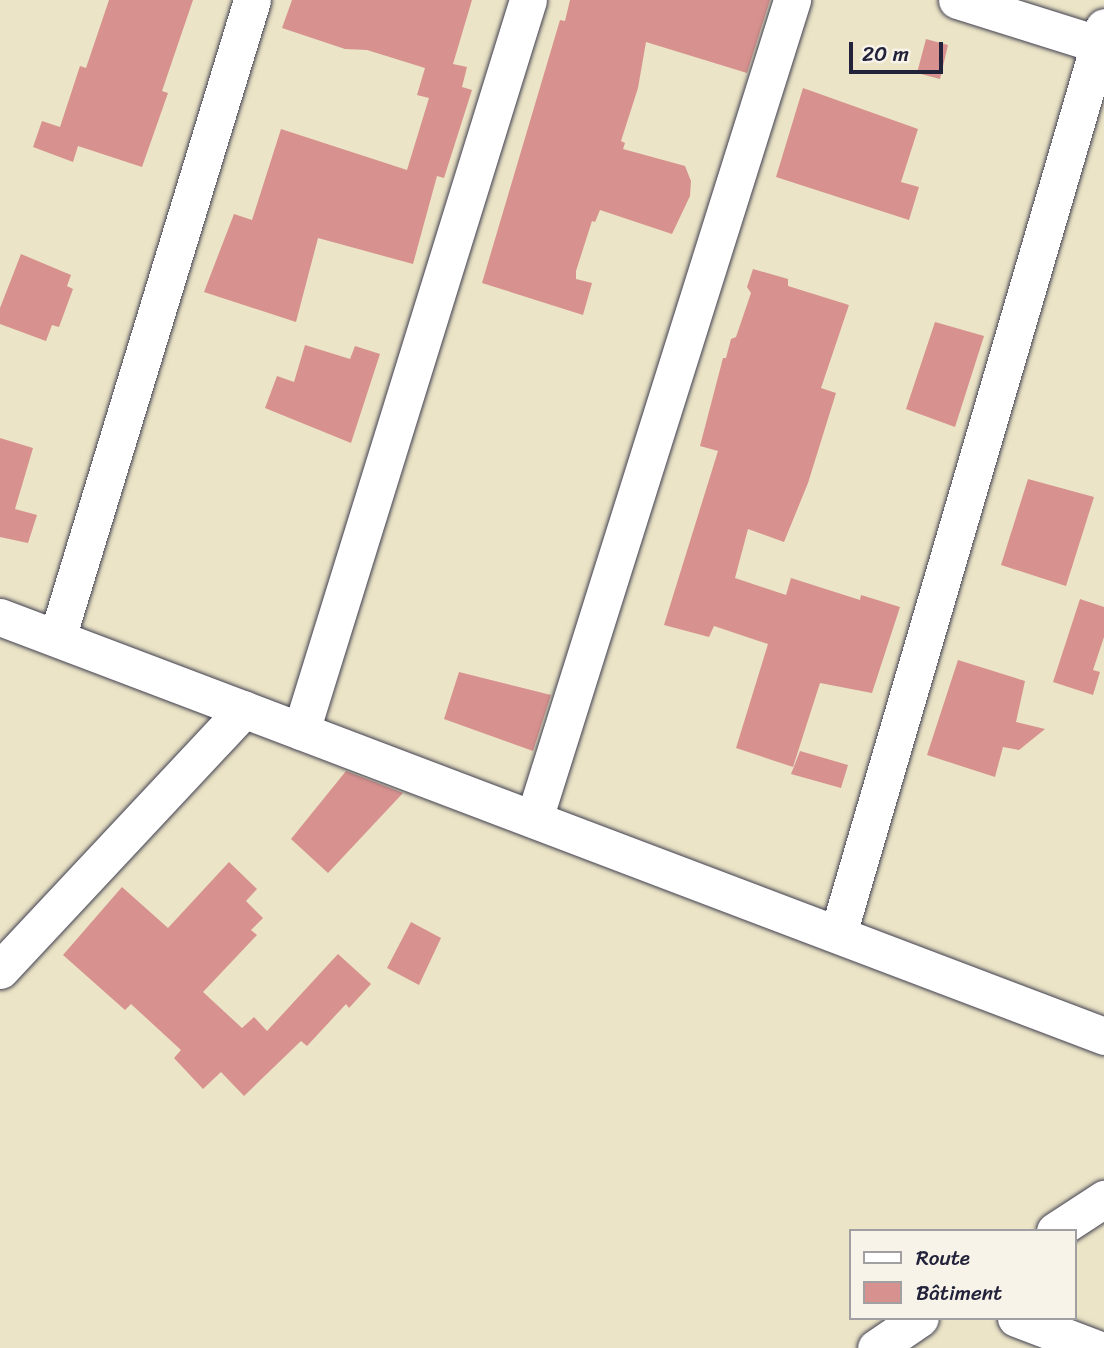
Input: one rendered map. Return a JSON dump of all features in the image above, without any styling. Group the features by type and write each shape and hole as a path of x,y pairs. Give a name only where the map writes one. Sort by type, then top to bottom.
{"street":[{"path":"57,638 252,0"},
{"path":"300,730 528,0"},
{"path":"534,819 792,0"},
{"path":"838,934 1102,40 957,0"},
{"path":"0,617 1104,1036"},
{"path":"0,970 244,709"},
{"path":"1058,1229 1104,1199"},
{"path":"876,1348 917,1320"},
{"path":"1021,1320 1095,1348"}],"building":[{"path":"109,0 193,0 162,91 168,93 142,167 78,146 73,162 33,147 42,121 60,127 80,66 86,68"},
{"path":"292,0 472,0 453,64 467,67 462,87 472,90 444,178 437,176 413,264 318,238 296,322 204,292 234,214 252,220 281,129 407,170 429,98 417,95 425,68 367,50 345,49 282,28"},
{"path":"570,0 770,0 747,73 646,42 638,88 621,141 625,143 623,149 685,166 691,181 690,196 672,234 600,210 595,222 592,221 576,271 576,279 592,283 583,315 482,283 560,20 565,21"},
{"path":"926,39 948,45 940,79 917,73"},
{"path":"803,88 918,129 901,182 919,187 909,220 776,177"},
{"path":"21,254 71,275 67,286 73,289 59,327 52,325 46,341 0,324 0,308"},
{"path":"753,269 788,279 788,286 849,305 821,388 836,393 808,483 784,542 748,529 735,578 786,595 791,578 860,600 861,595 900,607 872,693 820,683 793,767 736,748 768,644 714,626 709,637 664,625 718,451 700,446 723,358 726,358 731,339 736,337 751,293 747,287"},
{"path":"935,322 984,336 955,427 906,409"},
{"path":"305,345 350,359 355,346 380,354 351,443 265,408 277,376 294,382"},
{"path":"0,438 33,448 15,509 37,515 28,543 0,537"},
{"path":"1028,479 1094,497 1066,586 1001,565"},
{"path":"1080,599 1104,607 1104,637 1093,670 1100,672 1093,695 1053,682"},
{"path":"958,660 1025,681 1016,722 1045,729 1019,750 1003,747 995,777 927,755"},
{"path":"459,672 551,695 533,751 444,719"},
{"path":"800,751 848,765 841,788 791,774"},
{"path":"346,771 403,793 328,873 291,839"},
{"path":"229,862 257,889 246,901 263,918 251,930 257,935 203,992 242,1028 254,1017 267,1031 338,954 371,984 349,1008 346,1004 307,1046 301,1041 244,1096 221,1072 203,1089 174,1058 181,1050 131,1004 125,1010 63,955 122,887 168,928"},
{"path":"411,922 441,938 419,985 387,968"}]}
